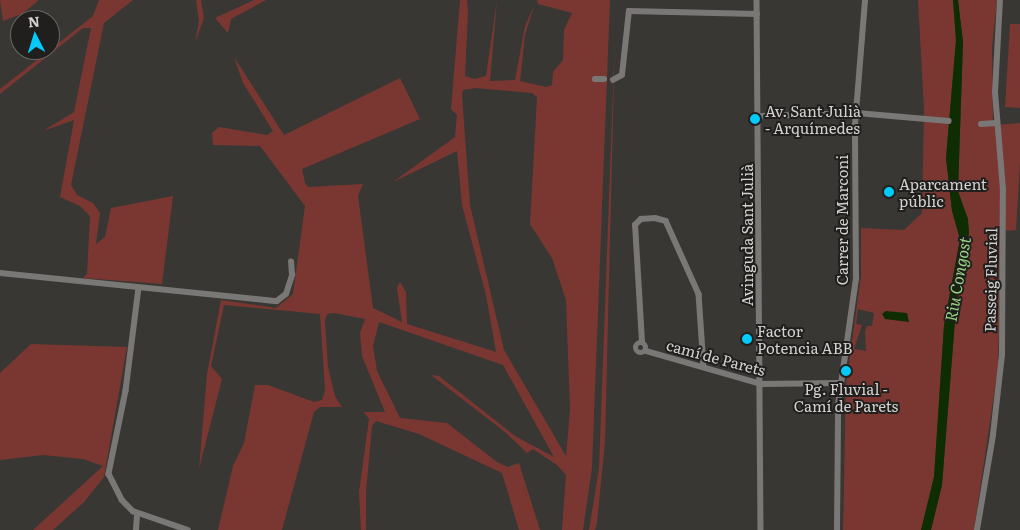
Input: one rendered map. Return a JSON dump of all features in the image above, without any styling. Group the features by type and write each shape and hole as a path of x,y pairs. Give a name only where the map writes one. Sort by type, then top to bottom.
{"street":[{"name":"Avinguda Sant Julià","path":"756,0 761,116 760,384 762,530"},
{"name":"Carrer de Marconi","path":"837,530 840,383 856,279 857,113 866,0"},
{"name":"Passeig Fluvial","path":"977,530 993,436 1002,355 1003,190 996,123 1000,0"},
{"path":"613,80 622,75 629,11 757,14"},
{"path":"595,79 604,79"},
{"path":"761,116 857,113 948,121"},
{"path":"980,124 996,123"},
{"path":"642,342 636,350 646,351 642,342 634,225 641,219 655,218 666,221 699,294 704,367"},
{"path":"0,273 277,301 286,294 292,275 290,262"},
{"path":"139,288 126,391 108,470 122,500 137,514 188,530"},
{"name":"camí de Parets","path":"646,351 760,384 840,383"},
{"path":"136,530 137,514"}],"shaded area":[{"path":"0,0 39,0 27,10 10,10 10,18 3,21"},
{"path":"99,0 133,0 104,23 71,185 77,195 93,203 100,213 96,244 105,237 111,208 173,196 162,284 83,278 87,274 90,216 80,206 60,197 74,120 43,131 74,112 91,28 83,28 60,46 60,42 93,16"},
{"path":"196,0 201,0 204,18 195,43 199,21"},
{"path":"254,0 266,0 231,19 228,33 215,18"},
{"path":"460,0 467,0 468,13 465,76 474,79 486,76 497,0 490,81 515,80 525,26 534,6 525,35 520,81 546,87 552,85 553,72 563,60 564,30 572,13 538,4 537,0 610,0 592,468 583,530 562,530 566,475 557,465 533,449 527,453 505,432 431,375 439,376 515,436 554,457 503,365 379,322 373,346 377,371 400,418 447,423 497,462 508,467 519,463 540,530 519,530 502,473 419,434 376,421 372,426 366,492 366,530 361,530 359,492 369,419 364,412 385,412 362,356 360,333 365,319 334,313 327,314 325,321 328,367 335,396 342,407 320,407 314,412 282,530 218,530 233,466 244,443 255,385 268,385 314,402 322,400 325,391 320,314 224,305 211,366 222,379 199,469 207,374 221,300 276,308 293,294 305,206 260,146 213,145 212,133 219,127 267,135 273,131 243,83 234,57 284,135 400,78 420,119 302,169 305,183 308,187 363,184 358,196 373,308 402,322 397,288 400,282 406,292 407,324 496,352 486,295 462,205 457,151 393,182 455,137 457,115 451,109","holes":["476,88 532,93 537,97 530,224 552,258 566,300 570,410 566,456 504,350 470,205 463,90"]},
{"path":"918,0 953,0 956,40 946,158 952,211 960,239 944,325 934,477 921,530 843,530 846,385 861,276 861,228 904,230 922,213 924,110","holes":["858,309 874,313 872,326 867,326 865,331 866,351 854,349 862,325 856,324"]},
{"path":"958,0 997,0 992,47 993,125 1020,123 1020,162 1016,230 1001,231 998,367 974,530 931,530 942,485 956,308 969,228 958,191 963,42"},
{"path":"1010,24 1020,24 1020,108 1005,107"},
{"path":"615,37 605,441 597,523 595,530 589,530 599,468"},
{"path":"37,60 43,60 0,94 0,89"},
{"path":"31,344 127,347 104,477 84,502 53,530 33,530 103,466 83,459 43,455 0,460 0,373"}],"water":[{"name":"Riu Congost","path":"953,0 958,0 963,42 958,191 968,219 969,233 956,308 942,485 931,530 921,530 934,477 944,325 960,239 952,211 946,158 956,40"},
{"path":"886,311 907,313 909,322 885,319 882,314"}],"place":[{"name":"Av. Sant Julià - Arquímedes","path":"755,119"},
{"name":"Aparcament públic","path":"889,192"},
{"name":"Factor Potencia ABB","path":"747,339"},
{"name":"Pg. Fluvial - Camí de Parets","path":"846,371"}]}
